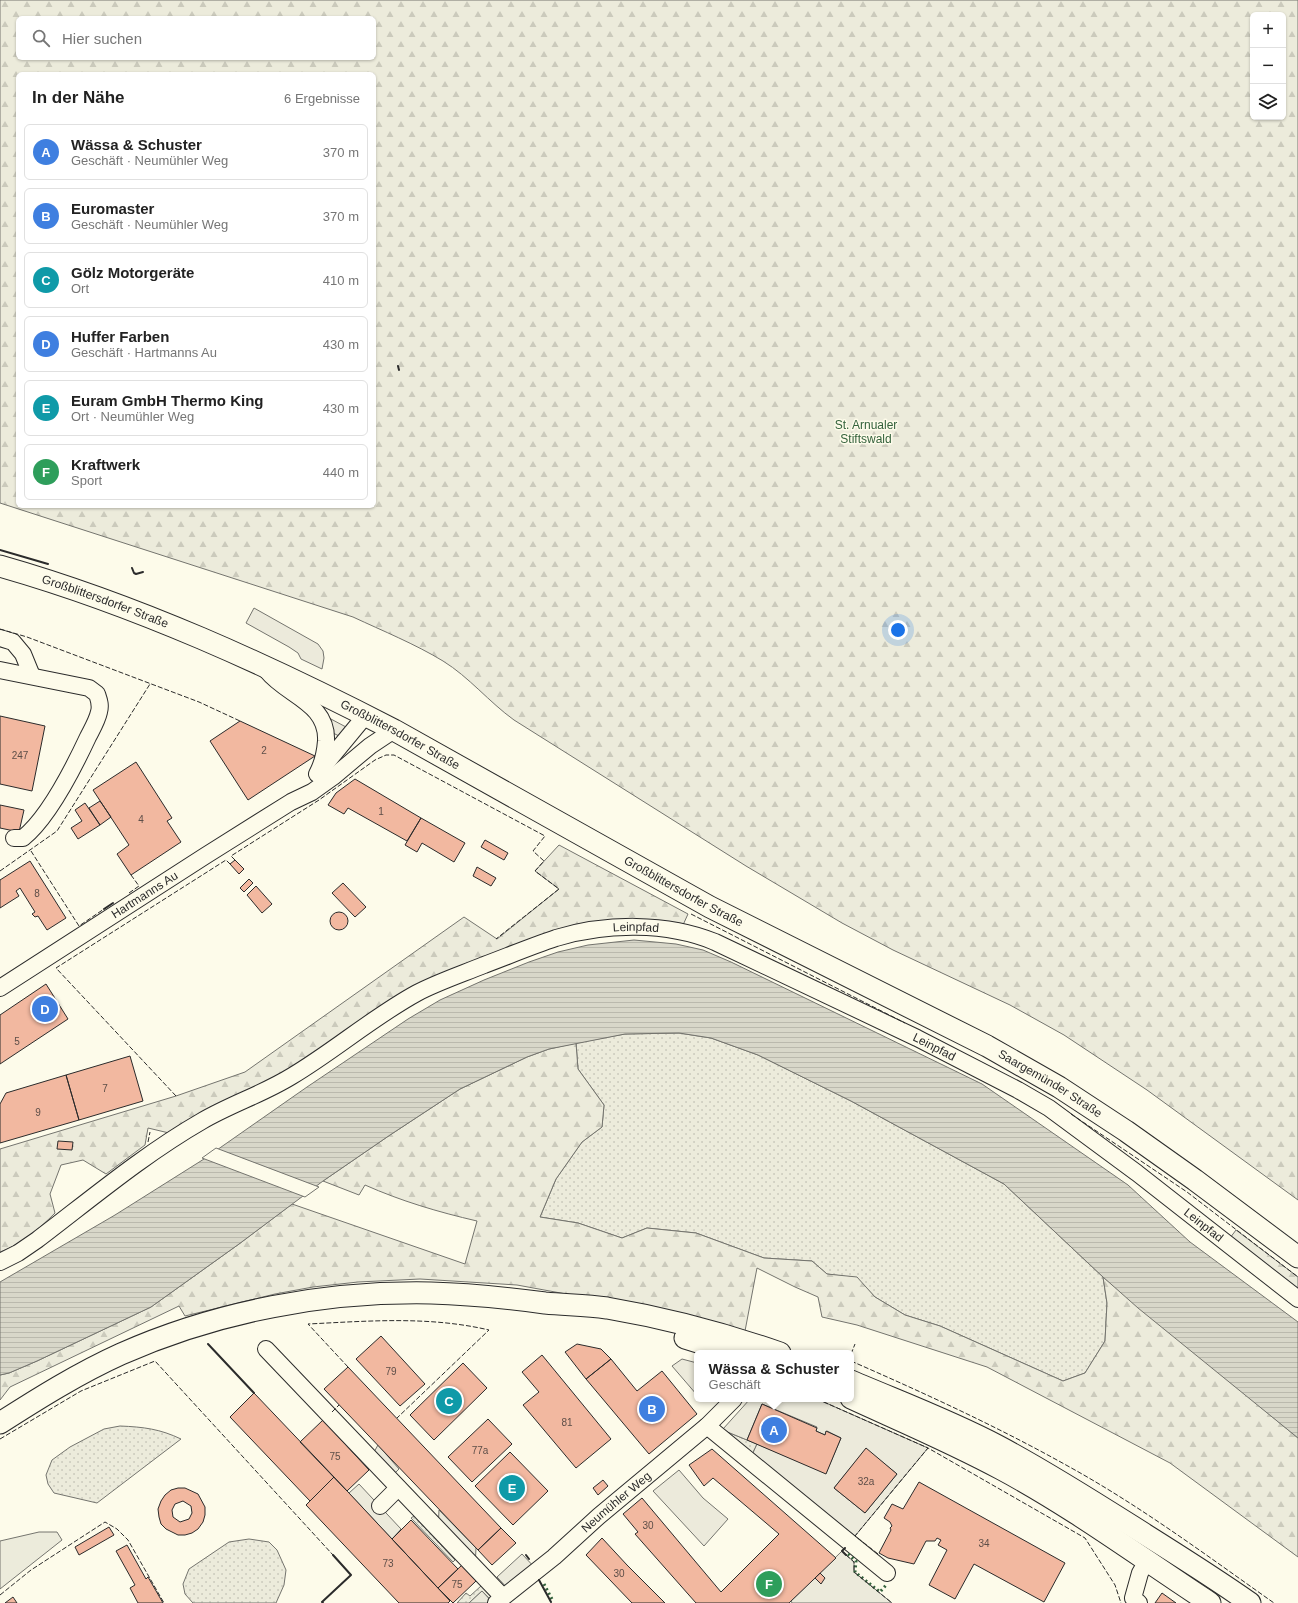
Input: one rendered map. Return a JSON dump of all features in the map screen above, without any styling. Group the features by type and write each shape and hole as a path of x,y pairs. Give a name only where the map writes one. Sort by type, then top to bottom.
{"main road":[{"name":"Großblittersdorfer Straße","path":"0,566 93,596 238,653 366,715 532,806 710,907 782,944"},
{"name":"Saargemünder Straße","path":"782,944 844,973 987,1046 1059,1087 1170,1162 1298,1257"},
{"path":"0,1423 33,1401 120,1354 160,1338 238,1314 314,1299 354,1295 430,1293 475,1295 605,1308 660,1318 717,1332 764,1350"},
{"path":"549,1303 579,1313 662,1332 723,1350"},
{"path":"854,1382 946,1422 1022,1459 1079,1492 1200,1569 1250,1603"},
{"path":"854,1399 955,1445 1002,1469 1066,1506 1210,1603"}],"street":[{"path":"0,638 13,642 23,654 32,676"},
{"name":"Hartmanns Au","path":"263,666 275,681 315,710 323,721 326,734 325,755 317,774"},
{"path":"0,670 89,688 97,694 100,703 99,711 78,759 49,807 29,833 23,838 14,838"},
{"name":"Hartmanns Au","path":"291,802 317,774 366,715"},
{"name":"Hartmanns Au","path":"0,988 205,856 291,802 312,792 333,777 370,746 394,730"},
{"name":"Leinpfad","path":"0,1262 37,1240 149,1154 203,1120 283,1082 416,994 557,938 576,933 620,928 674,930 715,942 917,1038 1012,1087 1049,1108 1137,1173 1298,1299"},
{"path":"266,1349 398,1488 500,1600"},
{"name":"Neumühler Weg","path":"500,1600 554,1557 599,1516 706,1426 731,1402"},
{"path":"706,1426 887,1573"},
{"path":"380,1506 398,1488"},
{"path":"1139,1603 1133,1598 1140,1573 1147,1562"}],"green space":[{"name":"St. Arnualer Stiftswald","path":"0,0 1298,0 1298,1200 1147,1090 1064,1035 1010,1005 893,950 842,923 746,866 514,720 462,674 443,661 399,638 353,617 0,503"},
{"path":"559,845 688,914 683,925 671,923 500,954 307,1062 169,1133 148,1128 145,1145 106,1174 83,1160 61,1165 50,1194 55,1213 30,1236 16,1245 0,1252 0,1149 176,1096 245,1072 464,917 497,939 559,889 535,871"},
{"path":"679,1033 711,1038 758,1055 851,1101 1004,1184 1103,1277 1107,1303 1105,1341 1085,1373 1063,1381 940,1326 905,1315 875,1297 857,1278 827,1274 812,1261 764,1258 696,1233 647,1228 622,1238 578,1223 540,1217 556,1179 582,1142 602,1127 604,1105 578,1069 576,1043 625,1034"},
{"path":"576,1043 578,1069 604,1105 602,1127 582,1142 556,1179 540,1217 578,1223 622,1238 647,1228 696,1233 764,1258 812,1261 827,1274 857,1277 875,1297 905,1315 940,1326 1063,1381 1085,1373 1105,1341 1107,1303 1103,1277 1298,1438 1298,1557 1170,1463 987,1367 857,1325 822,1317 818,1297 757,1268 745,1331 686,1316 517,1285 420,1279 358,1282 313,1287 275,1294 185,1316 179,1306 10,1387 0,1400 0,1375 9,1373 37,1361 151,1307 292,1204 465,1264 477,1221 420,1206 365,1185 359,1195 323,1181 460,1089 527,1057 549,1049"},
{"path":"1236,1230 1298,1277 1298,1292 1230,1238"},
{"path":"120,1426 152,1429 181,1439 97,1503 54,1493 48,1484 46,1475 52,1460 70,1447 104,1429"},
{"path":"725,1431 757,1444 752,1455"},
{"path":"414,1516 455,1560 453,1562 411,1518"},
{"path":"39,1532 57,1532 62,1540 0,1589 0,1541"},
{"path":"249,1539 269,1542 277,1550 286,1570 284,1585 276,1603 193,1603 185,1594 183,1584 189,1569 229,1542"},
{"path":"481,1586 493,1598 491,1600 482,1591 469,1603 457,1603 466,1593 470,1596"}],"shaded area":[{"path":"254,608 318,644 323,651 324,658 322,669 301,659 298,653 289,647 246,623"},
{"path":"329,718 346,727 339,736 333,733"},
{"path":"634,940 676,944 703,950 731,962 982,1084 1128,1185 1190,1242 1298,1322 1298,1438 1138,1308 1004,1184 851,1101 758,1055 711,1038 679,1033 625,1034 549,1049 527,1057 460,1089 323,1181 151,1307 37,1361 9,1373 0,1375 0,1282 115,1215 204,1159 307,1087 408,1019 440,1000 484,980 558,952 588,945"},
{"path":"682,1359 694,1362 694,1392 672,1366"},
{"path":"747,1402 824,1402 928,1448 855,1536 752,1455 757,1444 826,1473 841,1438 827,1431 825,1435 816,1431 817,1427 762,1404 747,1440 723,1429","holes":["866,1449 897,1474 865,1513 834,1488"]},
{"path":"378,1445 399,1469 389,1479 370,1459"},
{"path":"679,1470 703,1498 728,1519 704,1546 653,1491"},
{"path":"359,1484 401,1529 392,1539 349,1493"},
{"path":"439,1510 476,1548 475,1568 438,1530"},
{"path":"842,1551 854,1562 854,1572 892,1603 792,1603 791,1601"},
{"path":"522,1554 537,1570 510,1591 497,1577"},
{"path":"482,1591 493,1603 469,1603"}],"pier":[{"path":"216,1148 319,1187 305,1197 202,1158"}],"building":[{"path":"0,716 45,726 32,791 0,784"},
{"path":"240,721 315,756 248,800 210,741"},
{"path":"136,762 172,818 167,821 181,842 131,875 117,854 129,845 93,790"},
{"path":"355,779 421,818 407,841 348,808 344,814 328,805 336,793"},
{"path":"100,801 111,817 100,825 89,808"},
{"path":"85,803 100,825 78,839 71,828 82,821 75,810"},
{"path":"0,805 24,810 19,832 0,828"},
{"path":"421,818 465,843 454,862 422,843 417,852 405,845"},
{"path":"485,840 508,853 504,860 481,847"},
{"path":"235,860 244,869 239,874 230,864"},
{"path":"30,861 66,918 47,930 38,916 35,917 32,914 35,912 20,888 16,891 19,896 0,908 0,880"},
{"path":"477,867 496,878 491,886 473,876"},
{"path":"249,879 253,883 244,892 240,888"},
{"path":"343,883 366,907 355,917 332,893"},
{"path":"256,886 272,904 262,913 247,895"},
{"path":"339,912 345,915 348,921 345,927 339,930 333,927 330,921 333,915"},
{"path":"46,984 68,1019 0,1064 0,1015"},
{"path":"130,1056 143,1101 79,1120 66,1075"},
{"path":"66,1075 79,1120 0,1143 0,1104 6,1093"},
{"path":"58,1141 73,1142 72,1150 57,1149"},
{"path":"381,1336 425,1384 400,1406 356,1359"},
{"path":"577,1344 601,1349 611,1359 586,1379 565,1352"},
{"path":"542,1355 611,1439 576,1468 523,1405 539,1392 522,1372"},
{"path":"611,1359 637,1391 662,1371 697,1414 649,1454 586,1379"},
{"path":"463,1363 487,1388 434,1440 410,1415"},
{"path":"348,1367 501,1528 478,1550 324,1389"},
{"path":"254,1393 334,1477 310,1501 230,1417"},
{"path":"762,1404 817,1428 816,1431 825,1435 826,1431 841,1438 826,1474 747,1440"},
{"path":"488,1419 512,1444 472,1482 448,1457"},
{"path":"323,1420 369,1470 347,1491 300,1442"},
{"path":"866,1448 897,1474 865,1513 834,1488"},
{"path":"712,1449 836,1558 789,1603 696,1603 635,1534 638,1532 623,1514 642,1498 721,1592 779,1534 713,1478 704,1486 689,1465"},
{"path":"510,1452 548,1491 513,1525 475,1486"},
{"path":"334,1477 450,1601 448,1603 399,1603 306,1505"},
{"path":"603,1480 608,1486 598,1495 593,1488"},
{"path":"919,1482 1065,1563 1044,1602 974,1564 955,1599 929,1585 947,1550 938,1545 941,1540 937,1538 935,1541 926,1541 914,1564 888,1558 879,1553 892,1526 890,1522 884,1518 892,1504 903,1509"},
{"path":"185,1488 198,1494 205,1507 203,1522 198,1529 192,1533 178,1535 166,1529 161,1524 158,1509 165,1495 171,1490","holes":["183,1501 191,1506 192,1513 189,1519 180,1522 173,1517 172,1510 175,1504"]},
{"path":"411,1520 458,1569 438,1588 392,1539"},
{"path":"109,1527 114,1535 79,1555 75,1547"},
{"path":"501,1528 516,1543 492,1565 478,1550"},
{"path":"602,1538 665,1603 632,1603 586,1555"},
{"path":"127,1545 146,1579 148,1577 163,1603 138,1603 130,1588 135,1585 116,1551"},
{"path":"462,1565 476,1581 453,1603 438,1588"},
{"path":"820,1573 825,1578 821,1584 815,1578"},
{"path":"1162,1593 1176,1603 1155,1603"},
{"path":"13,1597 17,1603 5,1603"}],"hedge":[{"path":"848,1554 856,1561 855,1572 880,1592 887,1584"},
{"path":"544,1584 553,1601"}],"fence":[{"path":"0,629 27,637 199,702 240,721"},
{"path":"0,871 57,831 150,684"},
{"path":"235,860 231,856 319,800 375,760 386,755 394,755 545,836 533,851 544,861 535,871 559,889 496,939"},
{"path":"31,851 79,926 104,909"},
{"path":"176,1096 56,968 226,860 230,864"},
{"path":"129,893 139,886 131,875"},
{"path":"691,914 905,1023"},
{"path":"1071,1114 1187,1192 1298,1277"},
{"path":"148,1142 150,1132"},
{"path":"348,1367 308,1324 421,1321 489,1330 397,1418"},
{"path":"853,1350 855,1344"},
{"path":"0,1439 81,1391 155,1361 333,1555"},
{"path":"854,1362 986,1423 1093,1480 1172,1531 1274,1603"},
{"path":"824,1402 928,1448"},
{"path":"332,1412 339,1405"},
{"path":"878,1554 855,1536 928,1448 1085,1538 1115,1585 1121,1603"},
{"path":"0,1595 31,1570 105,1522 117,1529 128,1540 164,1603"},
{"path":"846,1555 854,1562 854,1572 892,1603"}],"wall":[{"path":"398,366 399,370"},
{"path":"0,550 48,564"},
{"path":"132,568 136,574 143,572"},
{"path":"104,909 113,903"},
{"path":"208,1344 254,1393"},
{"path":"845,1548 842,1551 846,1555"},
{"path":"323,1603 322,1602 351,1575 333,1555"},
{"path":"526,1555 529,1559"},
{"path":"539,1580 551,1602"}],"place":[{"name":"Huffer Farben","path":"45,1009"},
{"name":"Gölz Motorgeräte","path":"449,1401"},
{"name":"Euromaster","path":"652,1409"},
{"name":"Wässa & Schuster","path":"774,1430"},
{"name":"Euram GmbH Thermo King","path":"512,1488"},
{"name":"Kraftwerk","path":"769,1584"}]}
